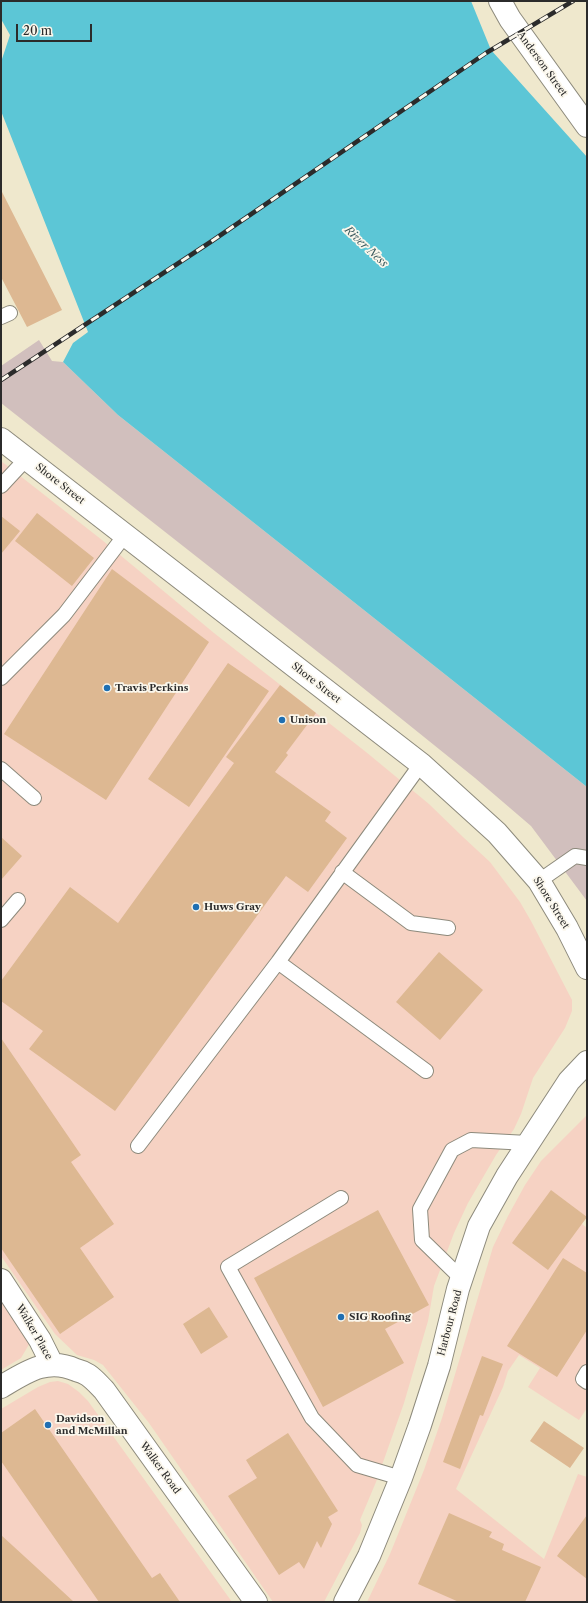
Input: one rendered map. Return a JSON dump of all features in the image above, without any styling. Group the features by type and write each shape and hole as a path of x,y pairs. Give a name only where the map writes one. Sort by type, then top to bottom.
{"street":[{"name":"Anderson Street","path":"500,1 514,26 587,126"},
{"name":"Shore Street","path":"1,439 421,764 497,833 539,882 567,928 587,968"},
{"name":"Harbour Road","path":"345,1602 369,1556 401,1478 420,1425 439,1366 462,1279 479,1226 507,1176 528,1143 569,1081 587,1062"},
{"name":"Walker Place","path":"1,1280 37,1335 52,1364"},
{"name":"Walker Road","path":"1,1387 36,1368 52,1364 66,1366 87,1374 104,1390 256,1602"}],"lane":[{"path":"1,486 27,458"},
{"path":"1,678 64,615 125,535"},
{"path":"138,1146 278,962 421,764"},
{"path":"1,769 34,798"},
{"path":"539,882 575,856 587,858"},
{"path":"342,872 411,922 448,928"},
{"path":"1,920 18,900"},
{"path":"278,962 426,1071"},
{"path":"462,1279 422,1240 420,1209 452,1150 471,1140 528,1143"},
{"path":"341,1198 228,1267 312,1418 357,1465 401,1478"},
{"path":"587,1372 583,1379 587,1382"}],"shaded area":[{"path":"39,340 52,361 63,362 118,415 587,787 587,901 531,826 475,778 337,667 1,403 1,366"},
{"path":"1,461 102,540 214,633 366,752 429,804 490,862 520,902 572,1000 572,1011 565,1028 533,1078 521,1114 514,1129 496,1155 468,1203 454,1233 434,1286 428,1321 404,1403 376,1482 360,1520 362,1525 360,1533 324,1602 273,1602 149,1423 103,1365 94,1360 77,1355 55,1334 1,1256"},
{"path":"587,1115 587,1217 582,1224 587,1228 587,1408 579,1420 528,1387 540,1368 519,1355 508,1371 503,1387 456,1489 544,1559 578,1474 587,1477 587,1602 367,1602 390,1554 424,1470 442,1418 493,1247 525,1185 541,1161"},
{"path":"1,1298 31,1341 21,1358 1,1370"},
{"path":"58,1381 68,1384 88,1401 232,1602 1,1602 1,1409 38,1387 50,1382"}],"water":[{"name":"River Ness","path":"1,1 471,1 491,50 587,157 587,787 118,415 63,362 73,343 88,332 1,111 1,62 10,35 1,19"}],"building":[{"path":"1,190 62,310 27,327 1,277"},
{"path":"37,513 94,558 72,586 15,541"},
{"path":"1,516 20,531 1,554"},
{"name":"Travis Perkins","path":"112,569 209,642 106,800 4,734"},
{"path":"228,663 269,691 189,807 148,779"},
{"name":"Huws Gray","path":"280,685 316,713 286,753 288,755 275,772 331,812 325,821 347,838 308,892 286,876 115,1111 29,1049 43,1031 1,1001 1,981 70,887 118,923 234,763 226,757"},
{"path":"1,837 22,856 1,880"},
{"path":"439,952 483,990 440,1040 396,1002"},
{"path":"1,1038 81,1155 71,1162 114,1224 80,1248 114,1297 60,1334 1,1248"},
{"path":"551,1190 587,1217 548,1270 512,1243"},
{"name":"SIG Roofing","path":"378,1210 429,1305 385,1329 404,1363 323,1407 254,1278"},
{"path":"563,1258 587,1273 587,1330 557,1377 507,1346"},
{"path":"209,1307 228,1337 201,1354 183,1324"},
{"path":"482,1356 503,1364 483,1416 480,1415 460,1469 443,1462"},
{"path":"35,1409 152,1578 160,1573 180,1602 99,1602 1,1461 1,1433"},
{"path":"544,1421 584,1448 570,1468 530,1441"},
{"path":"288,1433 338,1511 328,1517 332,1524 321,1548 317,1541 304,1569 299,1562 279,1575 228,1496 257,1478 246,1460"},
{"path":"449,1513 492,1532 489,1537 504,1544 502,1550 541,1567 525,1602 459,1602 418,1584"},
{"path":"587,1515 587,1579 557,1556"},
{"path":"1,1535 36,1567 74,1602 1,1602"}],"railway":[{"path":"1,380 212,241 486,53 573,1"}],"place":[{"name":"Travis Perkins","path":"107,688"},
{"name":"Unison","path":"282,720"},
{"name":"Huws Gray","path":"196,907"},
{"name":"SIG Roofing","path":"341,1317"},
{"name":"Davidson and McMillan","path":"48,1425"}]}
